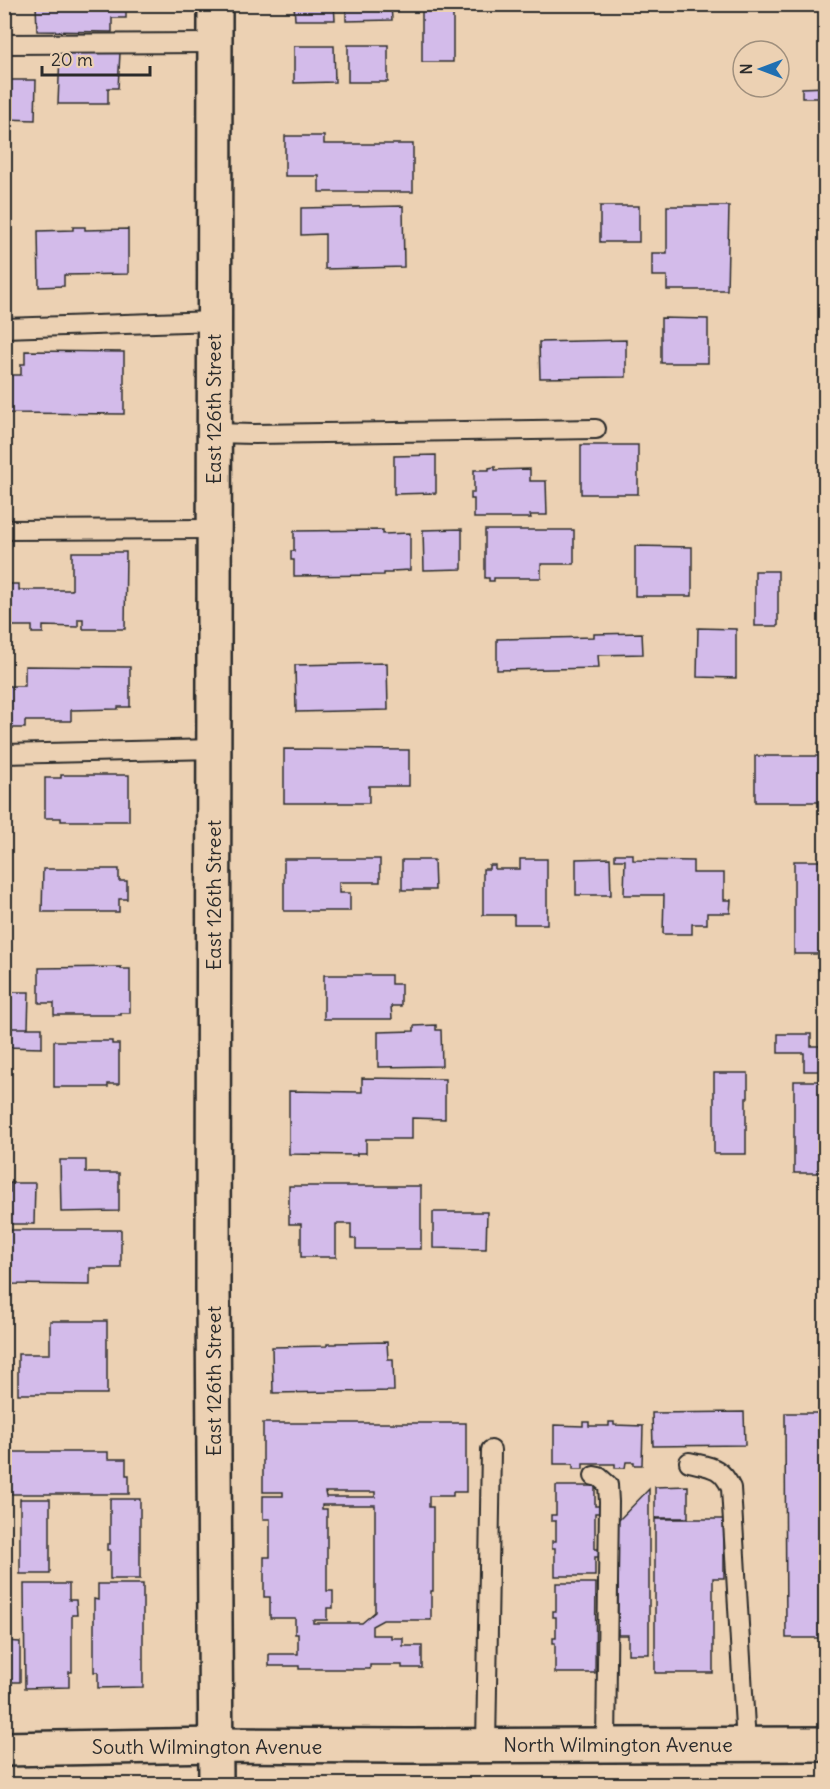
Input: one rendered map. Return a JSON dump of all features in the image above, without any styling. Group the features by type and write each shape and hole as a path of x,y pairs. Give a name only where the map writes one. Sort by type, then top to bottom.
{"street":[{"name":"East 126th Street","path":"215,4 213,1295 216,1785"},
{"name":"North Wilmington Avenue","path":"410,1746 825,1744"},
{"name":"South Wilmington Avenue","path":"4,1749 216,1745 410,1746"}],"lane":[{"path":"4,44 214,43"},
{"path":"4,328 214,321"},
{"path":"214,433 596,429"},
{"path":"4,530 214,529"},
{"path":"4,754 214,749"},
{"path":"486,1746 491,1450"},
{"path":"689,1462 717,1468 726,1477 731,1488 746,1744"},
{"path":"594,1476 599,1477 608,1485 609,1503 606,1745"}],"building":[{"path":"36,4 126,4 126,18 112,18 112,32 37,31"},
{"path":"294,4 334,4 335,20 295,20"},
{"path":"346,4 391,4 392,20 346,21"},
{"path":"422,4 453,4 453,62 422,62"},
{"path":"348,45 388,45 388,82 348,82"},
{"path":"294,46 334,46 335,82 294,83"},
{"path":"60,53 120,53 118,88 108,88 108,104 58,104"},
{"path":"4,80 36,80 35,120 4,119"},
{"path":"826,87 826,98 802,98 802,88"},
{"path":"285,136 324,136 324,144 413,144 413,192 319,192 319,176 285,176"},
{"path":"403,206 404,267 325,269 325,234 301,235 301,208"},
{"path":"600,206 639,206 639,242 600,242"},
{"path":"667,206 729,206 727,290 667,290 667,276 652,276 652,253 667,253"},
{"path":"73,227 85,227 85,230 128,229 128,274 64,275 64,286 39,287 38,231 73,230"},
{"path":"4,231 9,231 10,296 4,296"},
{"path":"661,318 708,319 708,363 661,363"},
{"path":"626,340 626,377 540,378 539,342"},
{"path":"25,351 124,352 124,414 7,413 4,411 4,380 7,380 7,375 21,375 21,364 25,364"},
{"path":"581,445 638,445 638,494 581,494"},
{"path":"436,455 436,493 394,494 394,456"},
{"path":"495,467 495,470 530,469 530,481 546,481 547,515 530,515 531,518 474,518 474,499 471,499 471,493 474,493 474,470 489,470"},
{"path":"462,529 462,569 424,570 423,530"},
{"path":"383,530 383,534 410,533 410,570 392,571 384,575 294,576 294,560 291,560 291,551 294,551 294,531"},
{"path":"485,530 574,530 574,564 541,564 541,578 494,578 494,581 489,581 489,578 485,578"},
{"path":"635,546 692,547 692,596 635,596"},
{"path":"72,552 126,552 125,629 83,629 83,619 78,619 78,627 43,626 43,633 32,633 32,626 4,626 4,589 8,589 8,584 19,584 19,590 72,590"},
{"path":"755,571 778,571 778,626 755,626"},
{"path":"698,628 736,629 736,678 697,677"},
{"path":"642,633 643,654 598,655 599,668 497,670 497,639 594,637 594,634"},
{"path":"387,663 388,710 296,712 295,665"},
{"path":"25,666 130,667 130,707 71,710 71,721 25,721 25,728 4,728 4,686 25,686"},
{"path":"284,749 409,750 409,786 369,786 369,803 284,803"},
{"path":"755,756 826,756 826,802 755,802"},
{"path":"61,775 129,775 129,821 61,821 61,818 45,818 45,778 61,778"},
{"path":"615,854 633,854 633,860 693,861 693,873 724,873 724,900 731,900 730,913 707,913 707,924 692,924 692,934 663,934 664,895 624,895 625,860 615,860"},
{"path":"610,858 611,895 576,895 576,859"},
{"path":"284,859 380,859 380,882 339,882 339,893 350,893 350,911 284,911"},
{"path":"520,859 547,859 547,924 514,924 514,915 483,915 483,869 489,869 489,865 495,865 495,869 520,869"},
{"path":"402,860 434,860 435,890 402,890"},
{"path":"794,861 826,861 826,954 794,954"},
{"path":"43,869 119,869 119,881 127,881 127,899 119,899 119,912 42,912"},
{"path":"121,967 121,969 130,969 130,1013 54,1015 54,1003 39,1003 39,968"},
{"path":"324,975 391,975 391,984 401,984 401,1006 391,1006 392,1019 324,1019"},
{"path":"4,992 29,992 28,1028 4,1028"},
{"path":"436,1025 436,1030 441,1030 442,1066 378,1067 378,1032 414,1031 414,1026"},
{"path":"4,1028 42,1028 42,1048 4,1047"},
{"path":"778,1034 811,1034 811,1046 826,1046 826,1071 804,1071 804,1053 778,1053"},
{"path":"54,1041 112,1041 112,1044 119,1044 119,1084 108,1084 108,1087 54,1087"},
{"path":"714,1073 748,1073 746,1154 714,1154"},
{"path":"362,1078 445,1079 445,1119 412,1118 412,1139 366,1139 366,1153 357,1153 357,1155 289,1154 289,1091 362,1092"},
{"path":"794,1081 826,1081 826,1173 794,1173"},
{"path":"60,1160 86,1160 86,1173 119,1173 119,1211 61,1212"},
{"path":"10,1183 35,1183 34,1224 4,1224 4,1192 10,1192"},
{"path":"289,1186 421,1186 421,1249 356,1249 356,1239 351,1239 351,1224 336,1224 336,1257 301,1257 301,1224 289,1224"},
{"path":"433,1212 487,1212 486,1249 433,1248"},
{"path":"10,1230 121,1230 121,1268 90,1268 90,1285 10,1284 10,1264 4,1264 4,1236"},
{"path":"50,1321 107,1321 107,1394 18,1394 18,1354 50,1354"},
{"path":"387,1342 388,1359 393,1359 394,1391 273,1393 272,1347"},
{"path":"744,1412 745,1445 653,1446 652,1413"},
{"path":"785,1413 826,1413 826,1638 786,1638"},
{"path":"583,1422 589,1422 589,1426 609,1426 609,1422 614,1422 614,1425 643,1426 642,1465 626,1462 625,1468 615,1468 615,1464 583,1464 583,1469 573,1469 573,1464 554,1464 554,1425 583,1426"},
{"path":"263,1423 466,1423 466,1492 453,1492 453,1496 429,1496 429,1507 433,1507 431,1620 383,1620 372,1626 372,1635 391,1635 391,1638 403,1638 403,1646 422,1646 422,1668 402,1668 402,1665 370,1665 370,1669 299,1669 299,1666 269,1666 269,1654 298,1654 298,1634 295,1634 295,1618 270,1618 270,1597 264,1597 264,1557 270,1557 270,1519 263,1519 263,1496 283,1496 283,1492 263,1492","holes":["325,1492 375,1492 375,1497 326,1497","322,1505 375,1505 375,1612 362,1623 313,1623 313,1620 327,1620 327,1608 333,1608 333,1591 327,1591 327,1509 322,1509"]},
{"path":"4,1452 108,1452 108,1459 126,1459 129,1494 4,1494"},
{"path":"556,1486 595,1486 595,1506 600,1506 600,1513 595,1513 595,1549 599,1549 599,1557 595,1557 595,1576 555,1576 555,1548 552,1548 552,1541 556,1541 556,1521 551,1521 551,1515 556,1515"},
{"path":"688,1486 688,1518 655,1518 655,1487"},
{"path":"649,1489 649,1654 628,1654 628,1635 618,1635 618,1521"},
{"path":"20,1499 50,1499 50,1574 20,1574"},
{"path":"110,1499 140,1499 140,1579 110,1579 110,1550 107,1550 107,1544 110,1544"},
{"path":"655,1519 724,1519 724,1578 713,1578 713,1673 655,1673"},
{"path":"556,1583 596,1583 595,1673 555,1673 553,1638 556,1638 556,1617 553,1617 553,1611 556,1611"},
{"path":"24,1584 69,1584 69,1600 76,1600 77,1615 72,1615 72,1672 69,1672 69,1687 25,1688"},
{"path":"98,1584 143,1584 143,1687 98,1688 98,1672 94,1672 94,1599 98,1600"},
{"path":"4,1641 20,1642 20,1682 4,1682"}]}
